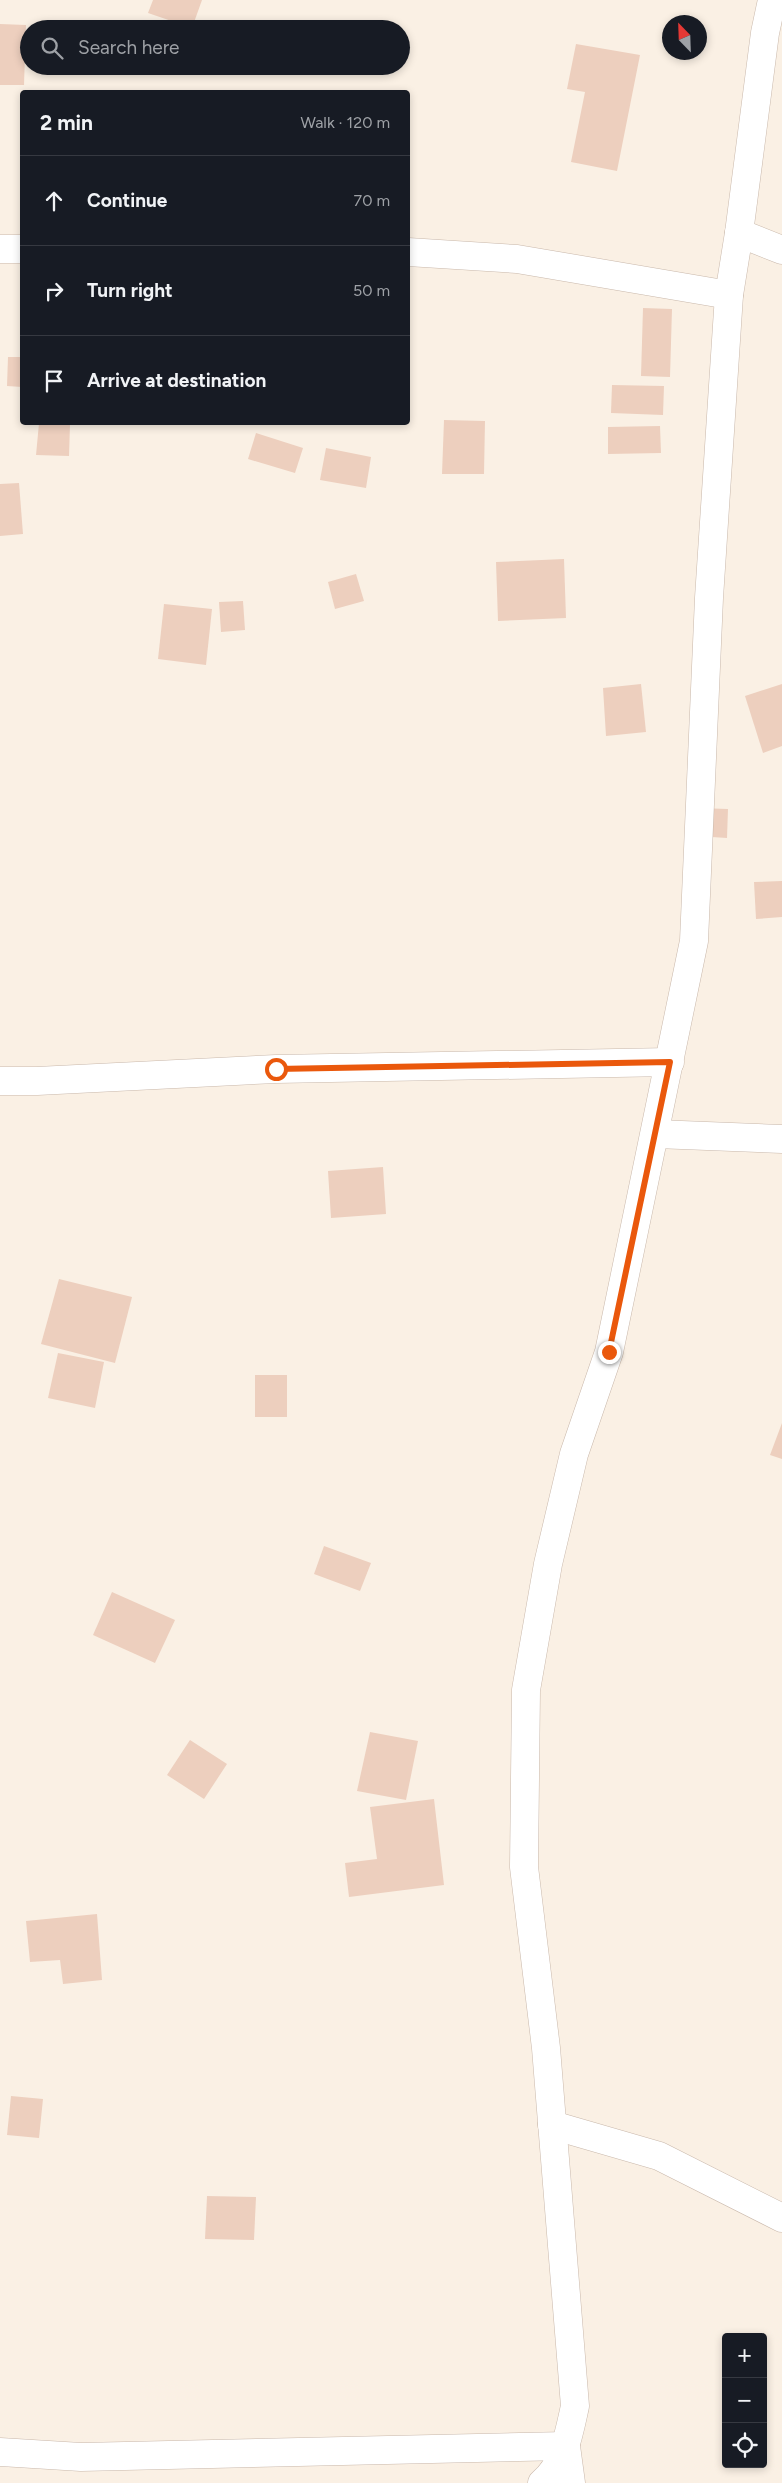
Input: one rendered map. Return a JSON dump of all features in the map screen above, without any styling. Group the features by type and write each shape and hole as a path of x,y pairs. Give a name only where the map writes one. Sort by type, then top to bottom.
{"street":[{"path":"542,2483 551,2475 566,2446 575,2406 546,2048 524,1867 526,1690 550,1555 574,1454 609,1352 656,1134 694,941 709,598 729,295 765,33 772,0"},
{"path":"739,232 782,250"},
{"path":"0,249 20,250"},
{"path":"410,252 517,259 729,295"},
{"path":"0,1081 37,1081 276,1069 670,1062"},
{"path":"656,1134 782,1139"},
{"path":"552,2125 659,2156 782,2218"},
{"path":"0,2452 81,2457 566,2446"},
{"path":"566,2446 571,2483"}],"building":[{"path":"153,0 202,0 195,20 169,20 148,13"},
{"path":"0,24 20,25 20,75 24,75 24,85 0,85"},
{"path":"576,44 640,55 617,171 571,162 585,92 567,89"},
{"path":"643,308 672,309 670,377 641,376"},
{"path":"8,357 20,357 20,387 7,386"},
{"path":"612,385 664,386 663,415 611,413"},
{"path":"444,420 485,421 484,474 442,474"},
{"path":"39,425 70,425 69,456 36,455"},
{"path":"660,426 661,453 608,454 608,427"},
{"path":"256,433 303,448 295,473 248,459"},
{"path":"326,448 371,457 366,488 320,480"},
{"path":"19,483 23,534 0,536 0,484"},
{"path":"564,559 566,618 498,621 496,562"},
{"path":"356,574 364,601 335,609 328,582"},
{"path":"243,601 245,630 221,632 219,602"},
{"path":"164,604 212,609 206,665 158,659"},
{"path":"641,684 646,732 606,736 603,688"},
{"path":"782,684 782,746 763,753 745,696"},
{"path":"698,808 728,809 727,838 696,836"},
{"path":"782,881 782,917 756,919 754,882"},
{"path":"383,1167 386,1214 331,1218 328,1171"},
{"path":"59,1279 132,1297 115,1363 41,1344"},
{"path":"58,1353 104,1362 95,1408 48,1398"},
{"path":"255,1375 287,1375 287,1417 255,1417"},
{"path":"782,1423 782,1459 770,1455"},
{"path":"324,1546 371,1563 360,1591 314,1574"},
{"path":"112,1592 175,1620 155,1663 93,1635"},
{"path":"370,1732 418,1741 406,1800 357,1791"},
{"path":"190,1740 227,1764 204,1799 167,1775"},
{"path":"434,1799 444,1885 349,1897 345,1863 377,1859 370,1807"},
{"path":"97,1914 102,1980 63,1984 60,1960 30,1962 26,1921"},
{"path":"11,2096 43,2099 39,2138 7,2135"},
{"path":"207,2196 256,2197 254,2240 205,2239"}],"route":[{"path":"276,1069 670,1062 609,1352"}]}
